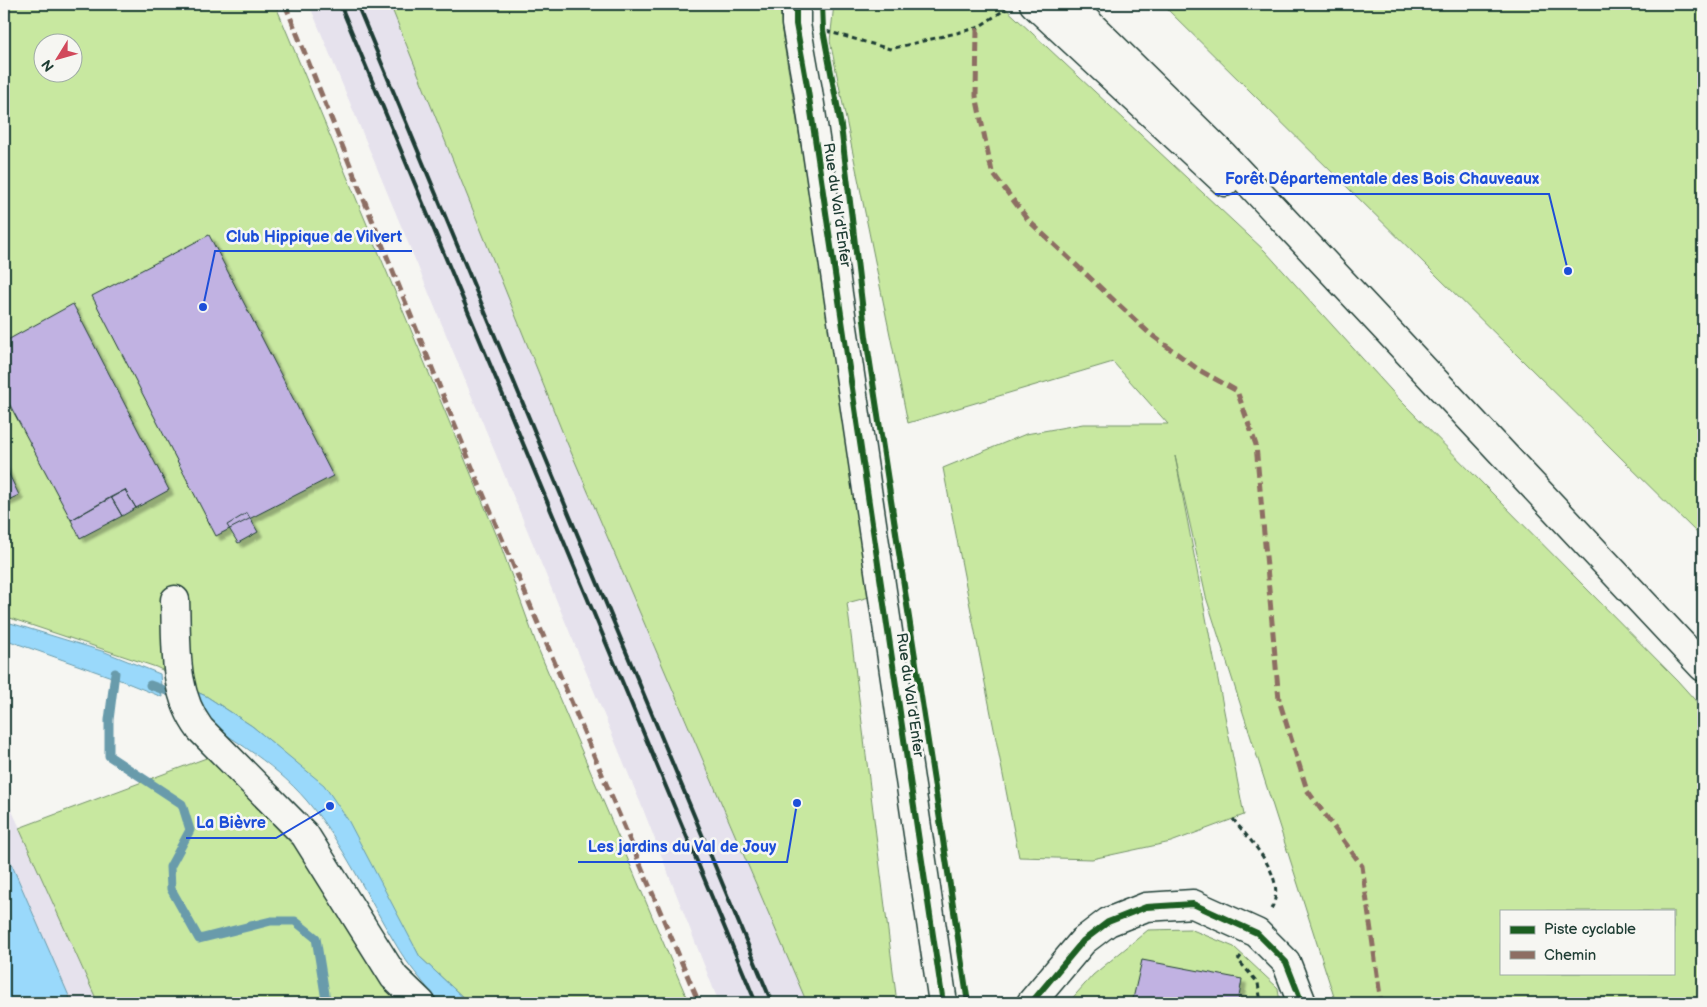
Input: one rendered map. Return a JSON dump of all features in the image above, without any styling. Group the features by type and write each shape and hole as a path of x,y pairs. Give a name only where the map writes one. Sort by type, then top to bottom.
{"main road":[{"path":"1034,4 1214,173 1349,290"},
{"path":"1069,4 1223,155 1703,667"},
{"name":"Rue du Val d'Enfer","path":"796,14 943,1003"},
{"path":"175,600 178,681 192,717 305,834 394,977 421,1003"},
{"path":"1655,615 1703,649"},
{"path":"1032,1003 1083,941 1108,922 1146,907 1193,904 1257,933 1286,962 1302,1003"}],"path":[{"path":"796,14 890,49 977,28 1007,9"}],"shaded area":[{"path":"309,4 390,4 562,431 807,1003 719,1003 643,809"},
{"path":"4,794 35,860 98,1003 4,1003"}],"green space":[{"path":"4,4 275,4 499,541 537,646 689,1003 469,1003 420,957 324,786 252,726 206,696 176,683 183,680 156,667 4,616"},
{"path":"390,4 780,4 782,32 838,366 873,596 847,603 897,1003 807,1003 562,431"},
{"path":"834,4 1001,4 1265,251 1400,400 1677,680 1703,709 1703,1003 1336,1003 1206,597 1175,456 1244,815 1171,842 1092,859 1019,857 943,468 1026,434 1083,424 1168,424 1113,362 908,423 830,41"},
{"path":"1162,4 1703,4 1703,539"},
{"path":"209,757 300,845 406,1003 98,1003 19,828"},
{"path":"1190,929 1234,947 1278,988 1280,1003 1068,1003 1093,975 1148,930"}],"water":[{"path":"4,621 105,652 160,674 162,697 4,639"},
{"path":"176,683 206,696 252,726 324,785 348,820 420,957 469,1003 441,1003 435,998 399,950 343,852 307,801 278,772 246,748 176,704"},
{"path":"4,847 72,1003 4,1003"}],"building":[{"path":"209,235 333,476 216,536 92,296"},
{"path":"73,304 169,490 136,508 125,490 71,520 4,394 4,342"},
{"path":"4,464 19,495 4,502"},
{"path":"125,490 136,508 122,516 111,497"},
{"path":"111,497 122,516 80,538 71,520"},
{"path":"247,513 258,532 238,543 227,525"},
{"path":"1142,960 1242,979 1238,1003 1132,1003"}],"waterway":[{"path":"115,673 109,720 109,756 182,804 190,830 170,867 171,889 199,939 271,921 295,921 316,938 326,1000 331,1003"},
{"path":"150,685 178,695"}],"railway":[{"path":"340,4 756,1003"},
{"path":"357,4 772,1003"}],"marked path":[{"path":"285,4 478,482 699,1003"},
{"path":"977,28 976,96 992,172 1029,221 1149,333 1199,370 1237,391 1256,445 1279,700 1307,790 1362,866 1381,1003"}],"cycle path":[{"path":"796,4 796,24 808,91 943,1003"},
{"path":"822,4 823,30 841,126 866,337 968,1003"},
{"path":"1031,1003 1083,941 1108,922 1146,907 1193,904 1257,933 1286,962 1302,1003"}],"place":[{"name":"Forêt Départementale des Bois Chauveaux","path":"1568,271"},
{"name":"Club Hippique de Vilvert","path":"203,307"},
{"name":"Les jardins du Val de Jouy","path":"797,803"},
{"name":"La Bièvre","path":"330,806"}]}
